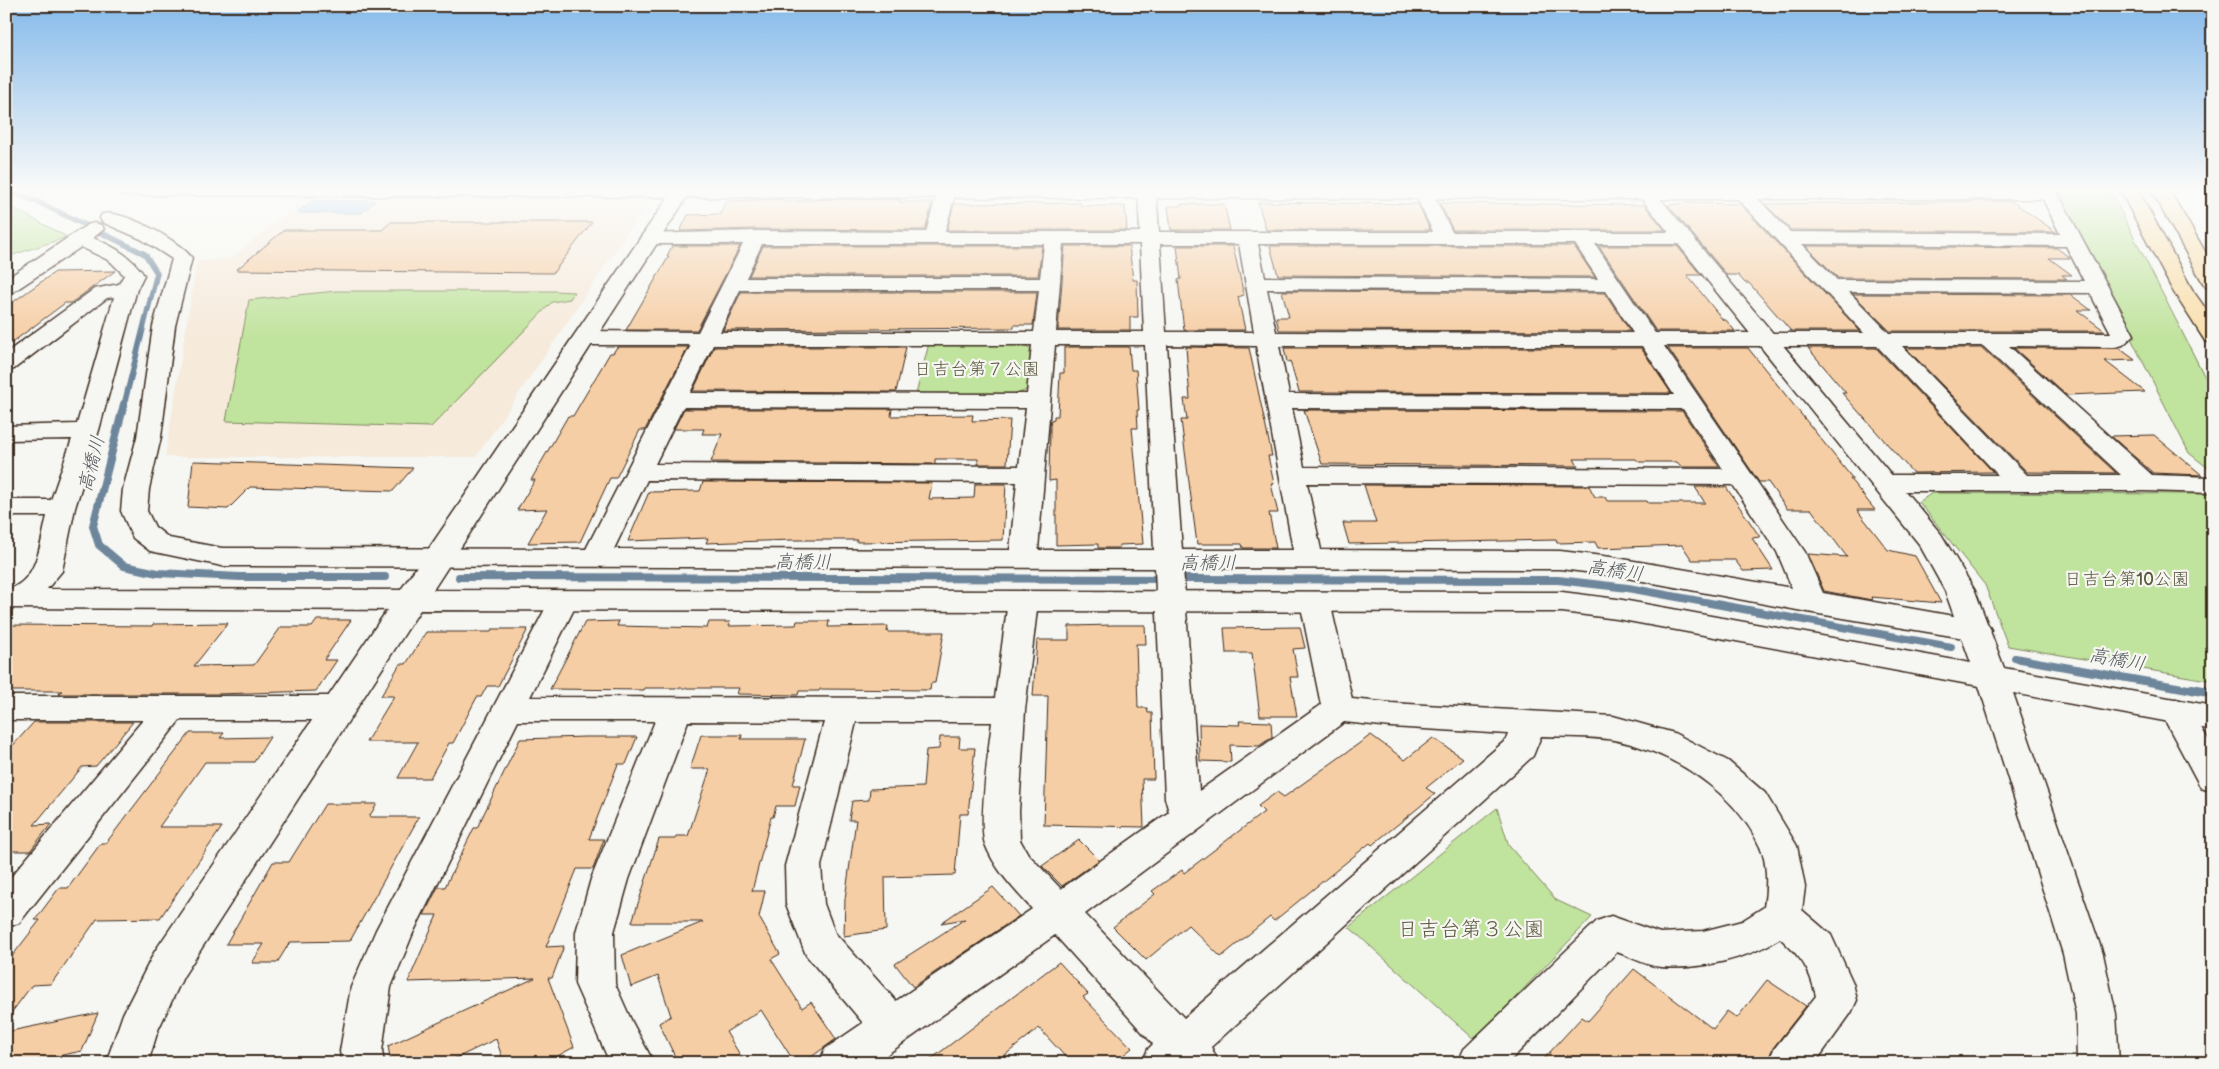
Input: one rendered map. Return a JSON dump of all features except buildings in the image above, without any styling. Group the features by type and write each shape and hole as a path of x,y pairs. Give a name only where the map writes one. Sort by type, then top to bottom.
{"highway":[{"path":"2156,240 2183,291 2213,336"},
{"path":"2188,240 2213,283"}],"street":[{"path":"6,288 77,240"},
{"path":"14,599 48,571 62,508 87,430 127,289 134,275 129,265 114,255 102,240"},
{"path":"155,240 171,248 182,258 164,326 149,437 136,489 134,511 143,532 160,545 222,557 1024,559 1315,602 1571,603 1627,610 2213,718"},
{"path":"127,1063 138,1028 169,964 341,708 649,240"},
{"path":"595,558 755,240"},
{"path":"1024,559 1037,401 1054,240"},
{"path":"1150,240 1168,580 1182,798 1188,816"},
{"path":"1248,240 1308,558"},
{"path":"1582,240 1651,340 1790,552 1813,603"},
{"path":"1685,240 1931,540 1960,590 1976,630 2083,954 2096,1014 2098,1063"},
{"path":"1787,240 2020,483"},
{"path":"584,338 2115,340 2123,335 2073,240 2057,240"},
{"path":"1255,283 1613,284"},
{"path":"733,284 1050,284"},
{"path":"1831,286 2096,286"},
{"path":"6,364 101,294 127,289"},
{"path":"1989,340 2145,483"},
{"path":"675,400 1037,401"},
{"path":"1278,401 1692,402"},
{"path":"6,433 57,433 87,430"},
{"path":"639,472 1032,474"},
{"path":"1292,475 1742,477"},
{"path":"1884,483 2145,483 2213,485"},
{"path":"6,508 62,508"},
{"path":"14,599 1022,601 1308,558 1560,560 1611,566 1813,603 1976,630"},
{"path":"363,1063 361,1051 371,987 395,930 563,601"},
{"path":"1022,601 1009,710 1001,811 1002,842 1015,865 1058,912 1181,1057 1521,747 1528,724"},
{"path":"1315,602 1338,709"},
{"path":"9,711 171,708 341,708"},
{"path":"6,911 171,708"},
{"path":"840,1063 1058,912 1338,709 1391,715 1613,728 1662,742 1716,770 1753,803 1779,846 1786,888 1782,916 1751,936 1703,948 1660,950 1611,933 1479,1063"},
{"path":"508,710 1009,710"},
{"path":"633,1063 617,1036 595,984 595,932 610,879 676,710"},
{"path":"843,710 803,866 805,904 820,943 891,1026"},
{"path":"2176,711 2213,779"},
{"path":"1782,916 1817,947 1833,982 1837,1000 1789,1063"}],"shaded area":[{"path":"254,240 623,240 476,457 165,457 197,261 230,259"}],"green space":[{"path":"7,240 58,240 7,257"},
{"path":"2081,240 2135,240 2213,393 2213,472 2189,453"},
{"path":"336,291 574,292 570,299 552,302 431,427 226,421 249,300"},
{"name":"日吉台第７公園","path":"929,343 1021,343 1033,350 1030,388 1016,395 916,394"},
{"name":"日吉台第10公園","path":"1932,493 2213,494 2213,681 2008,646 1985,585 1919,502"},
{"name":"日吉台第３公園","path":"1497,808 1509,846 1556,900 1592,917 1475,1040 1349,927"}],"waterway":[{"name":"高橋川","path":"116,240 145,254 157,273 124,405"},
{"name":"高橋川","path":"124,404 93,526 99,545 124,566 158,573 240,577 385,577"},
{"name":"高橋川","path":"459,577 1558,580 1628,588 1951,647"},
{"name":"高橋川","path":"2015,658 2199,691"},
{"name":"高橋川","path":"2192,689 2213,693"}]}
